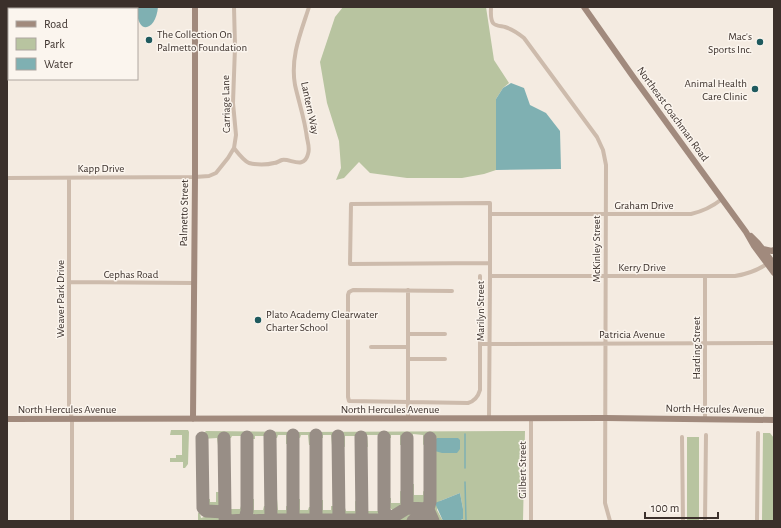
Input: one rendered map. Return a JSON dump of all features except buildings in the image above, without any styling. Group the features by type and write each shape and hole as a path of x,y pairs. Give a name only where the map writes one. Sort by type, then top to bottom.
{"street":[{"name":"Palmetto Street","path":"193,419 195,7"},
{"name":"Carriage Lane","path":"195,177 210,176 216,173 234,148 236,135 233,103 235,48 234,7"},
{"name":"Lantern Way","path":"234,148 246,161 256,164 273,164 286,160 296,163 302,162 306,159 309,147 306,123 295,85 294,74 296,45 309,7"},
{"name":"McKinley Street","path":"491,7 491,17 493,23 497,26 516,32 524,38 597,137 603,150 606,165 605,503 610,521"},
{"name":"Northeast Coachman Road","path":"584,7 774,273"},
{"name":"Kapp Drive","path":"7,178 195,177"},
{"name":"Weaver Park Drive","path":"69,178 69,405 72,419 72,521"},
{"name":"Graham Drive","path":"490,214 691,214 711,208 722,199"},
{"name":"Marilyn Street","path":"489,419 489,344 490,276 490,263 490,214 490,203 351,204 350,264 490,263"},
{"name":"Northeast Coachman Road","path":"746,232 763,249 774,264"},
{"path":"763,249 774,250"},
{"name":"Kerry Drive","path":"490,276 735,276 746,275 767,264"},
{"path":"452,291 353,290 350,292 348,295 349,401 468,403 473,401 480,390 480,276"},
{"name":"Harding Street","path":"705,276 706,419"},
{"name":"Cephas Road","path":"69,282 193,283"},
{"path":"408,290 408,419"},
{"path":"408,334 445,334"},
{"name":"Patricia Avenue","path":"480,344 774,343"},
{"path":"371,347 408,347"},
{"path":"408,358 445,359"},
{"name":"North Hercules Avenue","path":"7,419 605,418 774,420"},
{"name":"Gilbert Street","path":"531,419 531,521"},
{"path":"757,521 758,433"},
{"path":"705,521 706,435"},
{"path":"682,436 682,521"}],"green space":[{"path":"343,7 486,7 494,60 509,83 503,88 496,99 496,170 462,178 407,178 370,173 359,162 344,178 336,180 341,168 339,141 327,103 320,62 335,17"},
{"path":"171,430 188,430 189,432 188,464 185,468 183,468 183,462 170,462 170,458 176,458 176,455 182,455 182,435 170,435"},
{"path":"206,431 525,431 523,521 459,521 463,519 460,493 440,501 437,510 443,521 439,521 432,503 432,437 427,437 427,443 423,445 423,435 413,434 413,438 406,436 403,445 400,445 400,435 391,435 391,438 382,436 381,440 378,440 378,435 367,435 368,447 364,446 362,435 357,440 355,440 355,436 345,436 345,447 341,446 339,436 337,437 336,444 332,445 331,435 323,435 323,438 319,438 314,434 312,445 309,445 308,435 301,435 300,438 291,435 291,443 289,444 286,444 286,435 278,435 277,438 268,436 268,445 264,446 264,436 255,436 255,439 246,437 244,445 241,445 241,436 223,438 222,445 218,445 217,438 202,439 202,437 200,437"},
{"path":"763,433 770,433 774,438 774,521 762,521"},
{"path":"200,437 201,510 197,510 197,440"},
{"path":"687,437 699,437 699,521 687,521"},
{"path":"410,484 414,484 414,495 423,495 423,491 427,493 427,505 410,506"},
{"path":"400,491 404,492 404,504 400,510 395,512 386,505 386,500 391,498 391,503 400,503"},
{"path":"216,492 223,493 222,509 209,510 205,505 205,499 210,499 210,502 216,502"},
{"path":"228,499 231,499 231,509 240,509 241,506 245,507 244,515 241,518 230,518 227,515"},
{"path":"254,499 254,510 263,510 264,506 268,507 268,515 265,518 251,518 248,516 249,501"},
{"path":"273,499 277,499 278,510 286,510 286,506 291,507 291,515 288,518 275,518 272,516"},
{"path":"296,499 300,499 300,510 308,510 309,507 313,507 314,515 310,518 298,518 295,515 295,505 298,505 298,503 295,503"},
{"path":"323,500 323,510 331,510 331,506 335,506 336,515 333,518 318,517 318,502"},
{"path":"355,501 359,502 359,515 356,518 344,518 340,515 340,508 345,508 346,511 355,511"},
{"path":"378,501 382,502 382,515 378,518 366,518 363,514 364,509 368,508 368,511 378,511"},
{"path":"409,511 423,512 406,521 396,521 398,516"},
{"path":"198,513 200,513 201,518 204,517 202,513 214,514 223,521 195,521 198,520"}],"water":[{"path":"122,7 158,7 157,15 154,21 147,27 143,27 140,23 138,18 138,8"},
{"path":"511,83 524,88 530,105 546,113 560,131 561,169 496,170 496,99 503,88"},
{"path":"437,438 458,438 460,440 460,449 457,453 442,453 435,451 434,444"},
{"path":"460,493 463,519 459,521 443,521 435,503"}],"waterway":[{"path":"465,434 465,468"},
{"path":"465,482 466,521"}],"taxiway":[{"path":"293,435 293,520"},
{"path":"316,435 316,520"},
{"path":"270,436 271,520"},
{"path":"338,436 339,520"},
{"path":"202,438 203,508 206,511 225,512 225,518 230,521 245,520 247,511 247,437"},
{"path":"361,437 362,520"},
{"path":"384,437 384,510 388,520 407,508 407,438"},
{"path":"224,438 225,512"},
{"path":"407,508 428,509 430,502 430,438"},
{"path":"413,521 429,512 433,521"},
{"path":"244,521 388,521"}],"place":[{"name":"The Collection On Palmetto Foundation","path":"149,40"},
{"name":"Mac's Sports Inc.","path":"760,42"},
{"name":"Animal Health Care Clinic","path":"755,89"},
{"name":"Plato Academy Clearwater Charter School","path":"258,320"}]}
